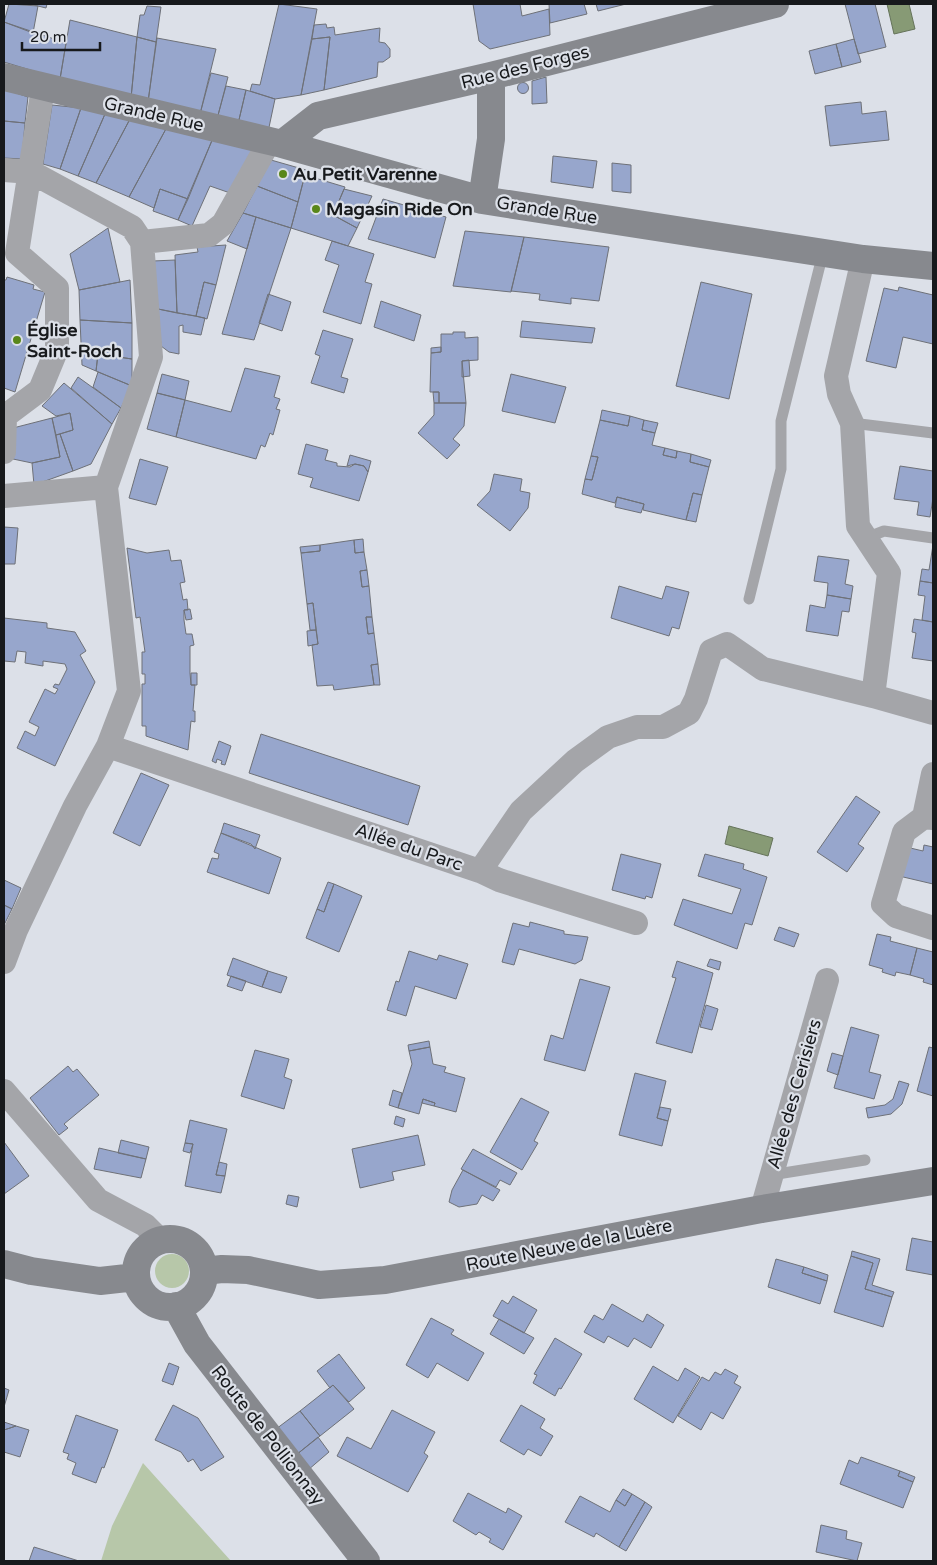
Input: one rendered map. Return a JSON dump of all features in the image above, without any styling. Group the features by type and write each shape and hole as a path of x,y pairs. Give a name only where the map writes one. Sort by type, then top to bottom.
{"street":[{"name":"Rue des Forges","path":"276,143 318,116 491,76 775,4"},
{"path":"482,200 491,139 491,76"},
{"name":"Grande Rue","path":"4,78 276,143 482,200 863,259 933,266"},
{"path":"4,452 4,417 40,390 57,350 57,288 10,256 31,172 43,88"},
{"path":"142,242 209,235 223,224 276,143"},
{"path":"4,170 31,172 132,227 142,242 151,357 106,487 129,691 108,746 75,806 16,930 4,962"},
{"path":"863,259 836,376 839,394 852,423 858,526 889,573 873,696 933,713"},
{"path":"4,496 106,487"},
{"name":"Allée du Parc","path":"108,746 480,871 521,811 575,761 608,736 637,726 663,727 688,713 696,699 711,651 727,644 763,669 873,696"},
{"path":"933,774 929,818 904,832 883,904 896,916 933,928"},
{"path":"480,871 499,880 636,923"},
{"name":"Allée des Cerisiers","path":"762,1209 826,980"},
{"path":"4,1091 98,1200 145,1225 160,1240"},
{"name":"Route Neuve de la Luère","path":"204,1271 248,1270 319,1286 385,1280 762,1209 933,1181"},
{"path":"174,1239 188,1244 197,1251 204,1271 198,1292 192,1299 176,1306 156,1304 147,1298 140,1288 136,1277 139,1258 151,1244 160,1240 174,1239"},
{"path":"4,1264 31,1271 100,1281 136,1277"},
{"name":"Route de Pollionnay","path":"176,1306 197,1344 366,1561"}],"lane":[{"path":"750,599 780,469 781,421 823,253"},
{"path":"852,423 933,432"},
{"path":"866,538 884,531 933,538"},
{"path":"771,1175 865,1160"}],"shaded area":[{"path":"887,4 909,4 915,29 894,34"},
{"path":"729,826 773,838 768,856 725,844"},
{"path":"172,1254 179,1255 184,1259 188,1264 188,1278 184,1283 179,1287 172,1288 165,1287 160,1283 156,1278 155,1271 156,1264 160,1259 165,1255"},
{"path":"143,1463 231,1561 101,1561 112,1526"}],"building":[{"path":"9,4 38,6 33,33 4,22"},
{"path":"30,4 47,4 46,8"},
{"path":"279,4 317,9 301,95 275,99 250,91 252,84 260,85"},
{"path":"473,4 520,4 522,16 549,9 550,35 490,49 479,41"},
{"path":"549,4 584,4 587,14 550,23"},
{"path":"596,4 626,4 598,11"},
{"path":"845,4 875,4 886,47 858,54"},
{"path":"147,6 161,7 156,42 137,37 140,15 144,15"},
{"path":"70,20 137,37 131,98 60,79"},
{"path":"4,22 66,43 60,79 4,62"},
{"path":"326,24 327,28 334,27 335,35 380,28 379,42 385,43 390,49 390,57 383,62 378,62 377,77 324,90 330,37 312,39 314,25"},
{"path":"137,37 156,42 148,102 131,98"},
{"path":"330,37 324,90 301,95 312,39"},
{"path":"157,38 216,49 200,114 148,102"},
{"path":"854,39 861,62 842,67 836,44"},
{"path":"836,44 842,67 815,74 809,51"},
{"path":"211,73 228,77 217,119 200,114"},
{"path":"546,77 547,103 532,104 532,81"},
{"path":"521,83 525,83 528,88 527,92 521,93 518,90 518,86"},
{"path":"226,86 246,90 238,124 217,119"},
{"path":"4,89 28,97 25,123 4,121"},
{"path":"246,90 275,99 268,132 238,124"},
{"path":"861,102 862,114 886,111 889,140 830,146 825,106"},
{"path":"52,105 81,108 60,169 43,164"},
{"path":"81,108 105,114 78,176 60,169"},
{"path":"105,114 130,119 96,183 78,176"},
{"path":"130,119 167,127 129,197 96,183"},
{"path":"4,121 25,123 22,159 4,158"},
{"path":"167,127 213,138 188,199 160,189 154,208 129,197"},
{"path":"213,138 257,147 233,194 210,186 192,226 178,220"},
{"path":"553,156 597,161 593,188 551,182"},
{"path":"271,160 306,170 298,202 257,186"},
{"path":"612,163 631,165 631,193 612,191"},
{"name":"Magasin Ride On","path":"305,175 345,187 333,215 357,228 348,246 291,228"},
{"path":"257,186 298,202 291,228 243,213"},
{"path":"160,189 188,199 178,220 153,211"},
{"path":"344,189 372,196 357,228 333,215"},
{"path":"383,199 446,217 435,258 368,239"},
{"path":"243,213 256,217 247,249 227,241"},
{"path":"256,217 291,228 254,340 222,334"},
{"path":"108,228 120,282 79,290 70,254"},
{"path":"465,231 524,237 511,292 453,286"},
{"path":"524,237 609,247 599,301 571,298 571,304 539,300 540,294 511,291"},
{"path":"332,241 374,254 365,282 372,284 361,324 323,312 339,265 325,260"},
{"path":"226,245 216,285 204,282 196,316 177,313 175,255 198,252 197,247"},
{"path":"175,260 177,313 158,309 153,261"},
{"name":"Église Saint-Roch","path":"7,277 34,285 33,289 45,292 15,392 4,388 4,280"},
{"path":"130,280 132,323 80,320 79,290"},
{"path":"204,282 216,285 207,319 196,316"},
{"path":"701,282 752,294 729,399 676,386"},
{"path":"899,287 933,295 933,344 903,337 896,368 866,361 884,288 898,291"},
{"path":"268,294 291,302 282,331 259,323"},
{"path":"381,301 421,315 414,341 374,327"},
{"path":"158,309 205,318 201,335 183,332 183,325 179,326 179,354 169,352 161,346"},
{"path":"80,320 132,323 132,359 98,354 96,371 82,365"},
{"path":"522,321 595,328 592,343 520,337"},
{"path":"323,330 353,339 341,377 348,379 344,393 311,383 320,356 315,354"},
{"path":"453,332 465,332 465,338 478,337 478,360 462,361 466,403 439,403 439,392 430,392 431,353 441,352 441,334 453,334"},
{"path":"441,347 441,352 431,353 431,348"},
{"path":"98,354 132,359 132,386 96,371"},
{"path":"469,360 470,376 462,377 462,361"},
{"path":"245,368 280,376 274,397 280,399 276,409 280,410 273,435 270,433 265,447 261,445 256,459 176,437 185,400 231,412"},
{"path":"98,372 132,386 121,408 93,387"},
{"path":"162,374 189,381 185,400 157,393"},
{"path":"511,374 566,387 555,423 502,411"},
{"path":"78,377 121,408 112,424 71,388"},
{"path":"64,383 112,424 91,464 73,471 60,434 73,430 70,413 56,416 42,406"},
{"path":"433,392 439,392 439,403 434,403"},
{"path":"157,393 185,400 176,437 147,429"},
{"path":"434,403 466,403 464,426 453,439 460,445 447,459 418,433 434,415"},
{"path":"602,410 630,416 628,426 600,420"},
{"path":"70,413 73,430 56,435 52,418"},
{"path":"630,416 644,420 642,430 655,433 652,445 665,448 663,455 676,458 677,451 691,454 690,462 709,467 702,495 693,493 686,520 643,510 644,504 617,497 615,503 582,494 585,479 592,480 598,457 591,456 600,420 628,426"},
{"path":"52,418 60,457 32,463 13,459 13,428"},
{"path":"644,420 658,423 655,433 642,430"},
{"path":"60,434 73,471 34,485 32,463 60,457 56,435"},
{"path":"306,444 328,450 325,460 337,463 337,466 350,467 355,464 364,466 368,472 359,501 310,487 313,478 298,474"},
{"path":"665,448 677,451 676,458 663,455"},
{"path":"691,454 711,460 709,467 690,462"},
{"path":"350,455 371,461 368,472 364,466 355,464 347,466"},
{"path":"591,456 598,457 592,480 585,479"},
{"path":"140,459 168,467 156,505 129,498"},
{"path":"900,466 933,471 933,498 930,517 917,515 919,502 894,499"},
{"path":"494,474 522,479 520,491 530,493 528,508 510,531 477,505 490,491"},
{"path":"693,493 702,495 696,522 686,520"},
{"path":"617,497 644,504 641,513 615,507"},
{"path":"4,527 18,528 15,564 4,564"},
{"path":"363,539 364,552 355,553 354,540"},
{"path":"354,540 355,553 364,552 367,570 360,571 362,587 369,586 372,617 366,617 368,634 374,633 378,664 371,665 374,685 334,690 333,685 317,686 312,645 318,644 313,603 307,604 301,553 320,551 320,545"},
{"path":"320,545 320,551 301,553 300,547"},
{"path":"933,545 933,583 920,581 922,569 929,570"},
{"path":"127,548 147,553 169,550 171,561 181,560 185,582 180,583 183,600 187,599 188,610 184,610 186,634 192,634 194,645 190,646 190,673 191,685 195,685 193,711 195,711 195,722 191,721 188,750 146,736 146,726 142,726 142,684 145,684 145,674 142,674 142,652 145,652 140,617 136,618"},
{"path":"818,556 849,560 845,584 853,586 851,599 827,595 828,583 814,581"},
{"path":"367,570 369,586 362,587 360,571"},
{"path":"920,581 933,583 933,622 922,620 925,596 918,595"},
{"path":"619,586 662,599 666,586 689,592 679,629 672,627 669,636 611,618"},
{"path":"827,595 851,599 849,612 842,611 838,636 806,631 810,605 825,608"},
{"path":"313,603 316,630 310,630 307,604"},
{"path":"190,609 192,619 186,620 184,610"},
{"path":"366,617 372,617 374,633 368,634"},
{"path":"4,618 47,623 47,628 75,632 86,651 80,655 95,682 55,766 17,748 25,731 35,736 39,727 29,722 45,689 55,694 58,689 53,687 55,684 59,685 67,669 65,664 43,661 43,666 25,663 26,652 17,651 15,662 4,661"},
{"path":"914,619 933,622 933,661 912,658 916,633 912,632"},
{"path":"316,630 318,644 308,646 307,631"},
{"path":"378,664 380,685 374,685 371,665"},
{"path":"191,673 197,673 197,685 191,685"},
{"path":"261,734 420,786 408,825 249,773"},
{"path":"219,741 231,746 225,765 221,764 222,761 217,759 216,763 212,761"},
{"path":"141,773 169,785 140,846 113,833"},
{"path":"856,796 880,812 858,844 864,848 847,872 817,852"},
{"path":"224,823 260,835 255,849 251,844 221,833"},
{"path":"221,833 281,858 269,894 207,872 212,858 218,859 219,854 214,852"},
{"path":"924,845 933,847 933,884 899,876 906,847 923,851"},
{"path":"621,854 661,864 652,898 646,896 645,899 612,890"},
{"path":"705,854 744,864 743,869 767,877 752,925 745,923 737,949 674,925 683,899 732,914 741,889 698,876"},
{"path":"4,880 21,888 12,909 4,905"},
{"path":"328,882 334,884 324,912 317,909"},
{"path":"334,884 362,896 339,952 306,938 317,909 324,912"},
{"path":"4,905 12,909 4,925"},
{"path":"530,922 564,931 564,934 588,937 582,960 575,964 519,949 514,965 502,962 513,923 529,927"},
{"path":"779,927 799,934 794,947 774,940"},
{"path":"877,934 891,937 890,941 917,948 910,975 896,972 895,976 882,972 883,969 869,965"},
{"path":"917,948 933,952 933,985 923,982 924,979 910,975"},
{"path":"409,951 437,960 439,955 468,964 456,999 415,986 406,1016 387,1010 396,981 399,982"},
{"path":"233,958 268,971 262,987 227,975"},
{"path":"710,959 721,962 719,970 707,966"},
{"path":"677,961 713,973 692,1053 656,1043 676,978 672,977"},
{"path":"268,971 287,977 281,993 262,987"},
{"path":"231,976 246,981 242,991 227,986"},
{"path":"580,979 610,987 585,1071 544,1060 551,1035 563,1039"},
{"path":"706,1005 718,1009 712,1030 700,1027"},
{"path":"851,1027 879,1035 869,1072 881,1075 874,1099 834,1088"},
{"path":"429,1041 430,1047 409,1051 408,1045"},
{"path":"430,1047 433,1064 446,1067 444,1072 465,1078 456,1112 434,1106 435,1103 423,1099 419,1114 398,1108 412,1064 409,1051"},
{"path":"929,1047 933,1048 933,1096 917,1091"},
{"path":"255,1050 289,1059 284,1077 292,1080 284,1109 241,1096"},
{"path":"832,1053 843,1056 838,1075 827,1071"},
{"path":"68,1066 73,1072 77,1069 99,1095 64,1124 68,1128 59,1135 30,1098"},
{"path":"635,1073 666,1081 657,1118 668,1121 662,1146 619,1135"},
{"path":"899,1081 909,1084 902,1104 891,1114 868,1118 866,1108 885,1105 893,1099"},
{"path":"393,1090 402,1093 398,1108 389,1105"},
{"path":"521,1098 549,1112 534,1141 538,1143 522,1170 490,1152"},
{"path":"423,1099 435,1103 434,1106 422,1103"},
{"path":"660,1107 671,1109 668,1121 657,1118"},
{"path":"396,1116 405,1119 403,1127 394,1124"},
{"path":"190,1120 227,1129 216,1175 225,1176 221,1193 185,1186 193,1144 185,1143"},
{"path":"418,1135 425,1165 392,1172 394,1180 360,1188 352,1149"},
{"path":"121,1140 149,1147 146,1159 118,1153"},
{"path":"4,1142 29,1176 4,1194"},
{"path":"185,1143 193,1144 190,1153 183,1151"},
{"path":"99,1148 146,1159 141,1178 94,1169"},
{"path":"473,1149 517,1173 510,1185 500,1180 496,1187 461,1169"},
{"path":"219,1162 227,1164 225,1176 216,1175"},
{"path":"463,1170 500,1190 493,1201 482,1195 477,1204 459,1207 449,1202 452,1190"},
{"path":"288,1195 299,1197 297,1207 286,1204"},
{"path":"912,1238 933,1242 933,1275 906,1270"},
{"path":"852,1251 880,1259 872,1285 894,1292 892,1297 865,1289 873,1263 851,1256"},
{"path":"851,1256 873,1263 865,1289 892,1297 883,1327 834,1312"},
{"path":"776,1259 804,1267 802,1273 827,1281 820,1304 768,1287"},
{"path":"804,1267 828,1275 827,1281 802,1273"},
{"path":"513,1296 537,1310 524,1333 493,1316 502,1300 508,1304"},
{"path":"612,1304 643,1322 647,1314 664,1325 651,1348 634,1338 628,1347 608,1336 604,1343 584,1332 594,1315 603,1320"},
{"path":"431,1318 454,1330 451,1334 484,1353 468,1381 437,1363 428,1378 406,1365"},
{"path":"499,1319 534,1338 524,1354 490,1334"},
{"path":"555,1338 582,1354 555,1396 533,1383 537,1375 534,1374"},
{"path":"339,1354 365,1388 349,1402 333,1385 330,1388 317,1371"},
{"path":"169,1363 179,1367 173,1385 162,1381"},
{"path":"653,1366 678,1381 685,1368 700,1377 673,1423 634,1399"},
{"path":"725,1369 738,1376 734,1383 741,1387 723,1419 711,1412 701,1430 678,1416 702,1377 709,1381 715,1372 721,1375"},
{"path":"333,1385 354,1409 320,1436 300,1411"},
{"path":"4,1388 9,1390 4,1407"},
{"path":"173,1405 198,1418 224,1457 201,1471 193,1459 188,1462 181,1452 155,1440"},
{"path":"521,1405 545,1419 540,1428 553,1436 541,1456 528,1449 524,1455 500,1441"},
{"path":"392,1410 435,1432 424,1453 428,1456 408,1492 337,1456 347,1437 371,1449"},
{"path":"300,1411 320,1436 296,1455 276,1429"},
{"path":"76,1415 118,1430 104,1468 102,1467 96,1483 72,1474 76,1463 67,1459 69,1454 63,1452"},
{"path":"4,1422 16,1426 4,1430"},
{"path":"16,1426 29,1430 20,1457 4,1452 4,1430"},
{"path":"318,1437 329,1452 308,1470 296,1455"},
{"path":"861,1457 900,1471 898,1476 913,1482 903,1508 840,1484 849,1460 858,1464"},
{"path":"900,1471 915,1477 913,1482 898,1476"},
{"path":"623,1489 632,1494 625,1506 616,1500"},
{"path":"468,1493 506,1513 508,1508 522,1516 503,1550 489,1542 491,1539 479,1532 476,1535 453,1521"},
{"path":"632,1494 645,1502 619,1547 596,1533 594,1537 565,1522 580,1496 610,1512 616,1500 625,1506"},
{"path":"645,1502 652,1507 626,1551 619,1547"},
{"path":"821,1525 847,1531 846,1539 862,1543 857,1561 816,1552"},
{"path":"34,1547 79,1561 29,1561"}],"place":[{"name":"Au Petit Varenne","path":"283,174"},
{"name":"Magasin Ride On","path":"316,209"},
{"name":"Église Saint-Roch","path":"17,340"}]}
